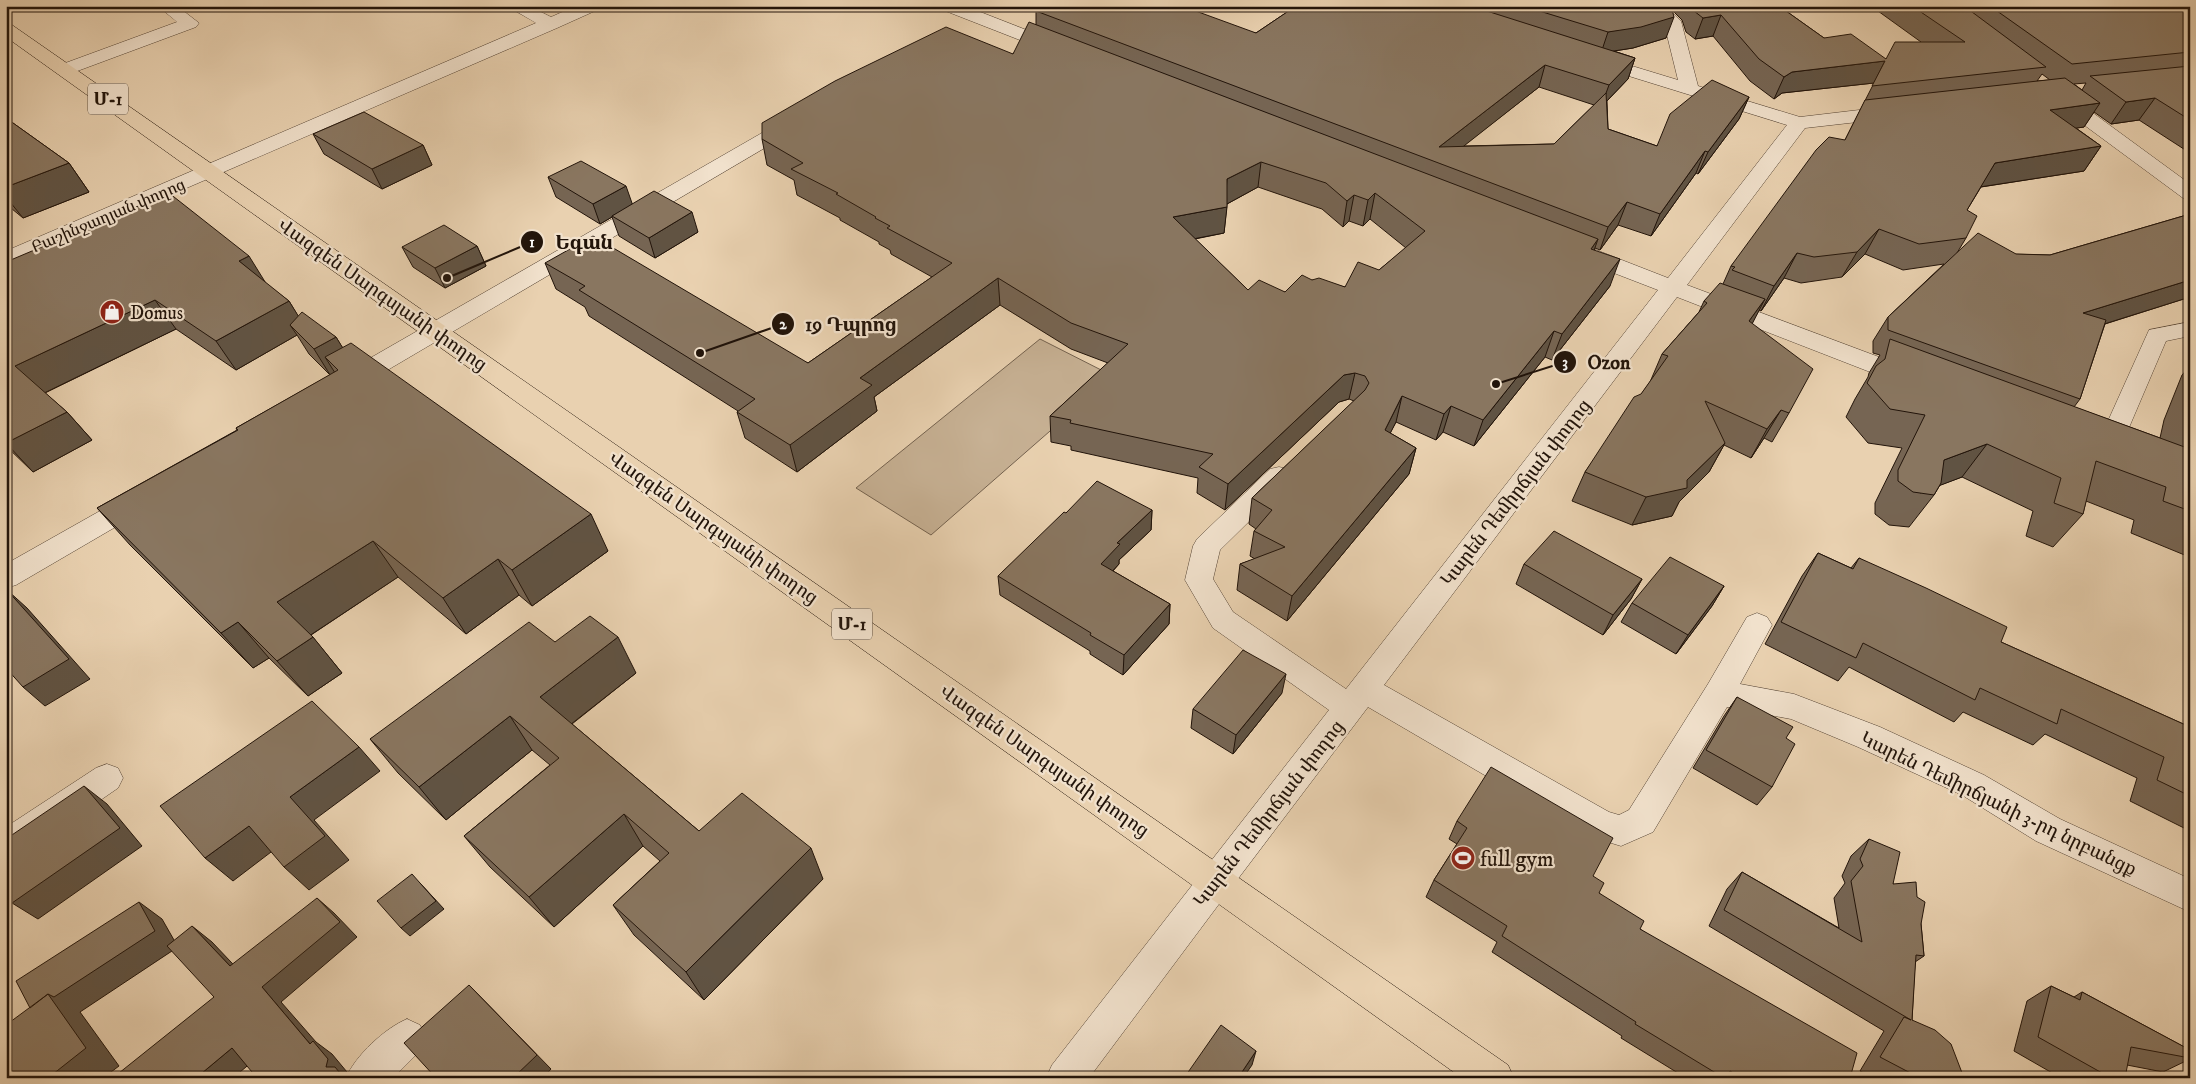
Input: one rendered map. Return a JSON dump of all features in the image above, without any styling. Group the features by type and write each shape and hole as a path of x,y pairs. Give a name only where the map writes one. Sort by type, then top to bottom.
{"highway":[{"name":"Վազգեն Սարգսյանի փողոց","path":"6,29 66,69 1495,1078"}],"street":[{"path":"66,69 190,23 166,6"},
{"path":"515,6 551,24"},
{"name":"Բաշինջաղյան փողոց","path":"6,259 591,6"},
{"path":"949,6 984,11 1077,56"},
{"path":"1656,6 1672,20 1690,89"},
{"path":"949,31 984,11"},
{"path":"1575,54 1799,123 1907,111"},
{"path":"2083,90 2048,92 2190,194"},
{"path":"327,394 813,112"},
{"name":"Կարեն Դեմիրճյան փողոց","path":"1065,1078 1799,123"},
{"path":"1560,245 1931,386"},
{"path":"2107,452 2157,335 2190,329"},
{"path":"1300,457 1207,546 1199,580 1223,620 1357,698 1600,825 1621,831 1641,821 1719,693 1757,625"},
{"path":"6,577 154,493"},
{"name":"Կարեն Դեմիրճյանի 3-րդ նրբանցք","path":"1719,693 1794,707 1870,737 1973,785 2048,830 2190,896"},
{"path":"6,846 107,778"},
{"path":"365,1078 406,1038"}],"shaded area":[{"path":"1040,339 1113,376 931,535 856,488"}],"building":[{"path":"1042,6 1182,6 1256,33 1296,6 1471,6 1635,58 1609,85 1545,65 1439,147 1554,144 1606,93 1608,129 1657,146 1670,114 1712,80 1749,97 1708,152 1705,151 1660,214 1627,202 1608,227 1036,11"},
{"path":"1523,6 1671,6 1674,17 1641,27 1608,32"},
{"path":"1692,6 1779,6 1824,38 1851,34 1886,59 1895,42 1965,42 1912,6 1964,6 2046,67 1872,86 1885,61 1792,72 1784,77 1759,59 1721,15 1703,18 1694,11"},
{"path":"1990,6 2190,6 2190,52 2072,64"},
{"path":"1029,22 1598,239 1591,249 1620,259 1562,334 1554,331 1483,420 1451,406 1444,414 1402,396 1385,430 1416,448 1292,596 1240,564 1285,547 1254,531 1272,510 1252,498 1365,390 1369,383 1365,376 1355,373 1344,375 1228,484 1199,467 1213,454 1070,423 1071,420 1050,416 1128,344 1071,323 998,278 860,378 872,385 790,445 737,412 755,399 579,290 585,286 545,263 593,236 808,363 952,263 887,228 890,226 836,194 838,193 791,169 803,163 762,139 762,123 835,81 946,27 1013,54","holes":["1261,162 1326,183 1347,201 1354,195 1368,200 1375,193 1425,231 1379,270 1358,262 1345,287 1319,278 1312,280 1302,275 1285,292 1259,280 1248,290 1173,217 1227,207 1227,179"]},
{"path":"2190,66 2190,120 2155,98 2126,102 2090,76"},
{"path":"2065,78 2100,103 2050,110 2101,146 1995,163 1967,210 1977,216 1966,238 1919,244 1879,229 1857,252 1814,257 1797,253 1774,286 1732,270 1735,267 1731,266 1816,150 1829,137 1845,140 1865,100"},
{"path":"364,112 423,145 372,169 313,134"},
{"path":"6,118 69,163 6,187"},
{"path":"581,161 626,186 593,204 548,177"},
{"path":"654,191 692,212 649,238 612,216"},
{"name":"Domus","path":"169,193 249,256 239,261 289,301 216,341 155,300 15,366 67,412 6,443 6,262"},
{"path":"2190,214 2190,280 2083,313 2106,320 2080,399 1888,330 1888,317 1978,233 2016,254 2050,255"},
{"path":"444,225 477,246 435,268 402,247"},
{"path":"1720,283 1765,299 1749,321 1813,369 1789,413 1781,410 1767,429 1705,401 1725,443 1687,480 1687,488 1646,497 1585,472 1634,397 1641,394 1668,356 1662,354 1707,303 1704,301"},
{"path":"302,312 336,337 314,349 290,325"},
{"path":"1890,339 2190,449 2190,511 2163,501 2166,487 2096,461 2083,514 2054,503 2061,478 1987,444 1944,460 1941,483 1934,495 1913,492 1898,481 1898,470 1925,415 1890,409 1867,383 1876,366 1885,359"},
{"path":"351,343 591,514 512,570 498,559 443,598 373,541 277,602 313,637 277,661 238,622 221,633 97,508 238,430 236,428 338,370 325,357"},
{"path":"1097,481 1152,510 1117,543 1120,544 1101,564 1170,604 1124,655 998,576 1064,512 1066,513"},
{"path":"1554,531 1642,579 1613,615 1524,564"},
{"path":"1818,553 1853,569 1859,558 1926,588 2007,627 2001,642 2190,727 2190,796 2157,780 2164,757 2061,709 2057,724 1980,688 1975,700 1863,643 1856,658 1781,622"},
{"path":"1670,557 1724,586 1688,635 1632,603"},
{"path":"6,589 69,659 23,687 6,668"},
{"path":"590,616 618,637 540,697 699,831 742,793 811,848 686,972 613,905 669,853 624,814 529,897 464,836 559,758 510,716 419,787 370,739 529,622 555,642"},
{"path":"1243,650 1286,674 1236,735 1193,709"},
{"path":"1737,697 1793,727 1786,738 1795,744 1772,787 1706,750"},
{"path":"312,701 359,747 290,797 325,836 284,867 249,826 205,858 160,806"},
{"path":"1491,767 1613,838 1593,876 1604,883 1599,893 1644,921 1640,929 1857,1053 1850,1078 1742,1078 1730,1071 1728,1078 1724,1078 1635,1024 1636,1022 1502,936 1507,926 1434,880 1467,828 1457,821"},
{"path":"84,786 120,828 12,903 6,895 6,839"},
{"path":"1869,839 1900,852 1893,884 1916,882 1917,897 1925,902 1921,924 1924,956 1916,955 1912,1020 1935,1030 1951,1044 1964,1078 1920,1078 1880,1057 1904,1017 1911,1020 1724,910 1742,872 1862,942 1851,881 1863,866 1860,859"},
{"path":"412,874 436,901 401,928 377,901"},
{"path":"317,898 340,922 262,987 310,1044 313,1041 328,1059 326,1067 335,1067 344,1078 257,1078 232,1048 196,1078 123,1078 119,1073 214,997 167,946 192,926 230,966"},
{"path":"139,902 155,931 54,997 48,994 30,1008 16,981"},
{"path":"469,985 537,1055 513,1078 436,1078 404,1043"},
{"path":"2051,986 2080,1000 2082,992 2190,1050 2190,1058 2131,1047 2125,1078 2111,1078 2038,1037"},
{"path":"48,994 86,1048 48,1078 6,1078 6,1025"},
{"path":"1221,1025 1256,1051 1238,1078 1184,1078"}],"place":[{"name":"Եգան","path":"447,278"},
{"name":"Domus","path":"112,312"},
{"name":"19 Դպրոց","path":"700,353"},
{"name":"Ozon","path":"1496,384"},
{"name":"full gym","path":"1463,858"}]}
